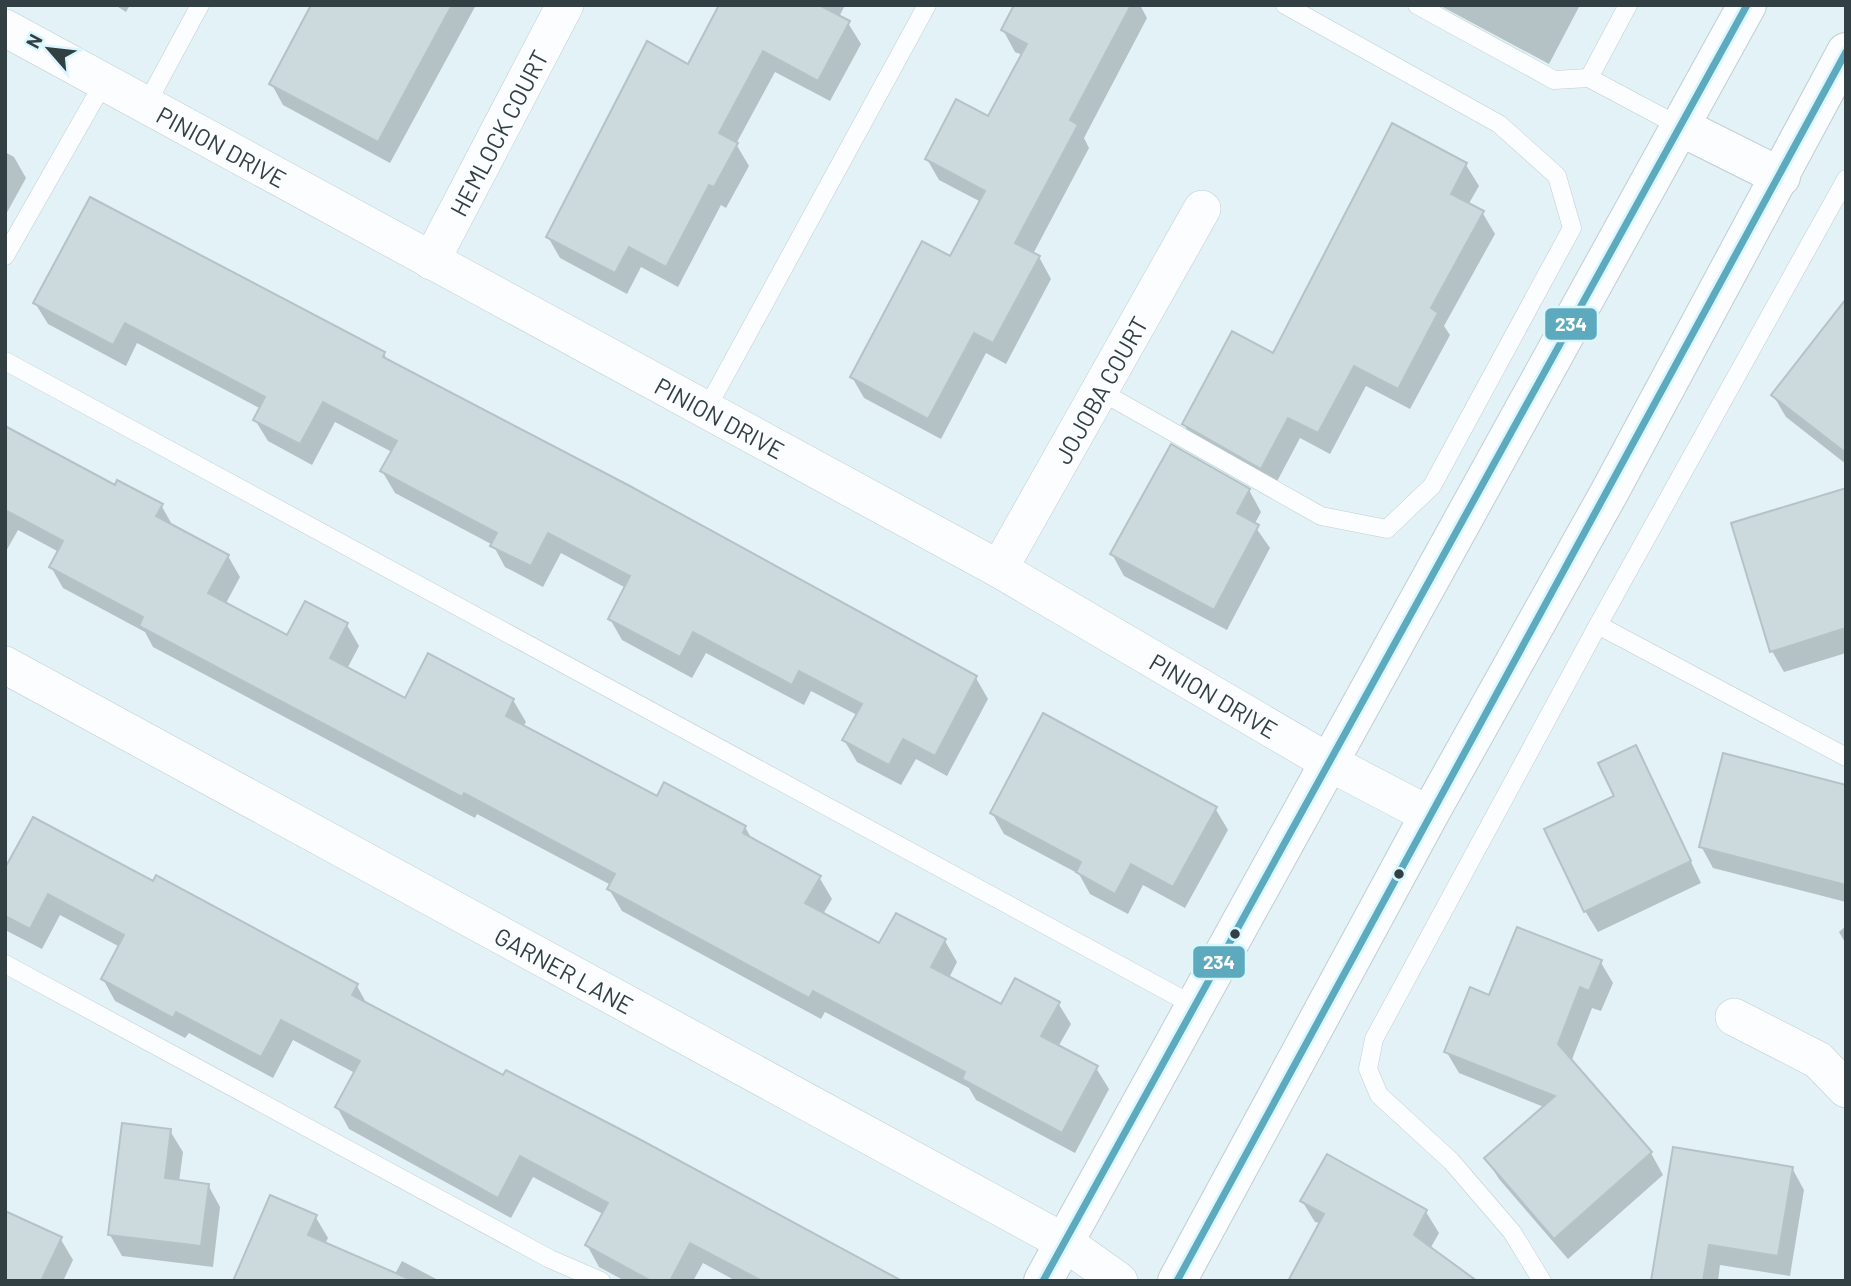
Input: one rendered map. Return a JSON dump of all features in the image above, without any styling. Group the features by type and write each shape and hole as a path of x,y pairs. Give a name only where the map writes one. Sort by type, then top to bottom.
{"main road":[{"path":"1043,1281 1747,5"},
{"path":"1177,1281 1429,815 1781,177 1846,52"},
{"path":"1679,126 1781,177"}],"street":[{"name":"HEMLOCK COURT","path":"431,261 565,5"},
{"name":"PINION DRIVE","path":"5,28 999,569 1330,763 1429,815"},
{"name":"JOJOBA COURT","path":"999,569 1202,209"},
{"name":"GARNER LANE","path":"5,665 1064,1242 1119,1281"},
{"path":"1734,1017 1818,1060 1846,1089"}],"lane":[{"path":"146,105 200,5"},
{"path":"706,410 927,5"},
{"path":"1100,391 1321,516 1387,528 1432,486 1572,228 1557,176 1499,124 1285,5"},
{"path":"1417,5 1554,80 1589,78 1679,126"},
{"path":"1589,78 1628,5"},
{"path":"5,256 104,82"},
{"path":"1542,1281 1512,1232 1451,1161 1380,1095 1368,1069 1374,1039 1598,625 1846,179"},
{"path":"5,361 1195,1006"},
{"path":"1598,625 1846,757"},
{"path":"5,964 550,1259 601,1281"}],"building":[{"path":"311,5 452,5 378,142 269,84"},
{"path":"719,5 819,5 850,21 818,81 763,51 719,133 738,143 714,187 709,185 666,267 629,247 615,273 546,237 647,41 688,64"},
{"path":"1014,5 1131,5 1070,120 1078,125 1015,243 1040,256 993,343 974,333 928,419 850,377 922,241 950,256 985,191 925,159 956,99 988,116 1027,44 1001,30"},
{"path":"1392,123 1467,163 1451,194 1484,211 1431,308 1438,313 1398,389 1354,366 1318,433 1288,418 1261,469 1182,424 1232,331 1273,353"},
{"path":"90,197 385,352 383,357 628,485 977,676 935,756 903,739 889,765 842,740 862,704 799,671 792,685 693,632 680,657 608,619 630,576 548,533 531,566 490,546 497,533 380,471 397,441 323,402 300,444 253,420 265,397 125,323 113,345 33,303"},
{"path":"1846,299 1846,453 1771,395"},
{"path":"5,426 115,485 117,480 163,504 156,516 229,555 208,593 287,635 305,601 348,623 330,658 405,698 428,653 514,699 506,716 657,796 664,782 746,826 743,833 821,876 805,903 879,943 896,913 946,939 931,967 1001,1004 1015,978 1060,1002 1041,1036 1098,1066 1062,1133 962,1079 965,1072 813,991 809,998 607,889 615,874 464,793 462,797 139,626 143,617 49,567 63,541 5,510"},
{"path":"1171,444 1250,489 1237,513 1259,525 1214,610 1110,554"},
{"path":"1846,488 1846,628 1770,652 1731,523"},
{"path":"1043,713 1217,807 1173,887 1131,864 1115,894 1076,872 1081,862 990,813"},
{"path":"1636,745 1691,861 1584,912 1544,829 1614,796 1598,763"},
{"path":"1723,753 1846,785 1846,885 1699,847"},
{"path":"33,817 153,881 156,875 358,984 352,995 503,1075 506,1070 641,1140 902,1281 762,1281 690,1243 670,1281 651,1281 585,1245 608,1203 520,1156 498,1198 335,1107 360,1061 281,1020 261,1057 176,1012 173,1018 101,979 124,935 48,894 30,929 5,916 5,868"},
{"path":"1517,927 1602,960 1589,991 1580,987 1558,1044 1652,1152 1554,1239 1484,1158 1555,1096 1444,1052 1470,987 1489,995"},
{"path":"122,1123 171,1129 165,1178 209,1184 201,1246 108,1235"},
{"path":"1673,1147 1793,1167 1778,1256 1709,1245 1703,1281 1651,1281"},
{"path":"1327,1154 1427,1210 1414,1235 1477,1281 1288,1281 1324,1214 1300,1201"},
{"path":"270,1195 317,1215 308,1235 414,1281 233,1281"},
{"path":"5,1211 62,1237 41,1281 5,1281"}],"transit line":[{"name":"234","path":"1043,1281 1747,5"},
{"name":"234","path":"1177,1281 1846,52"}]}
